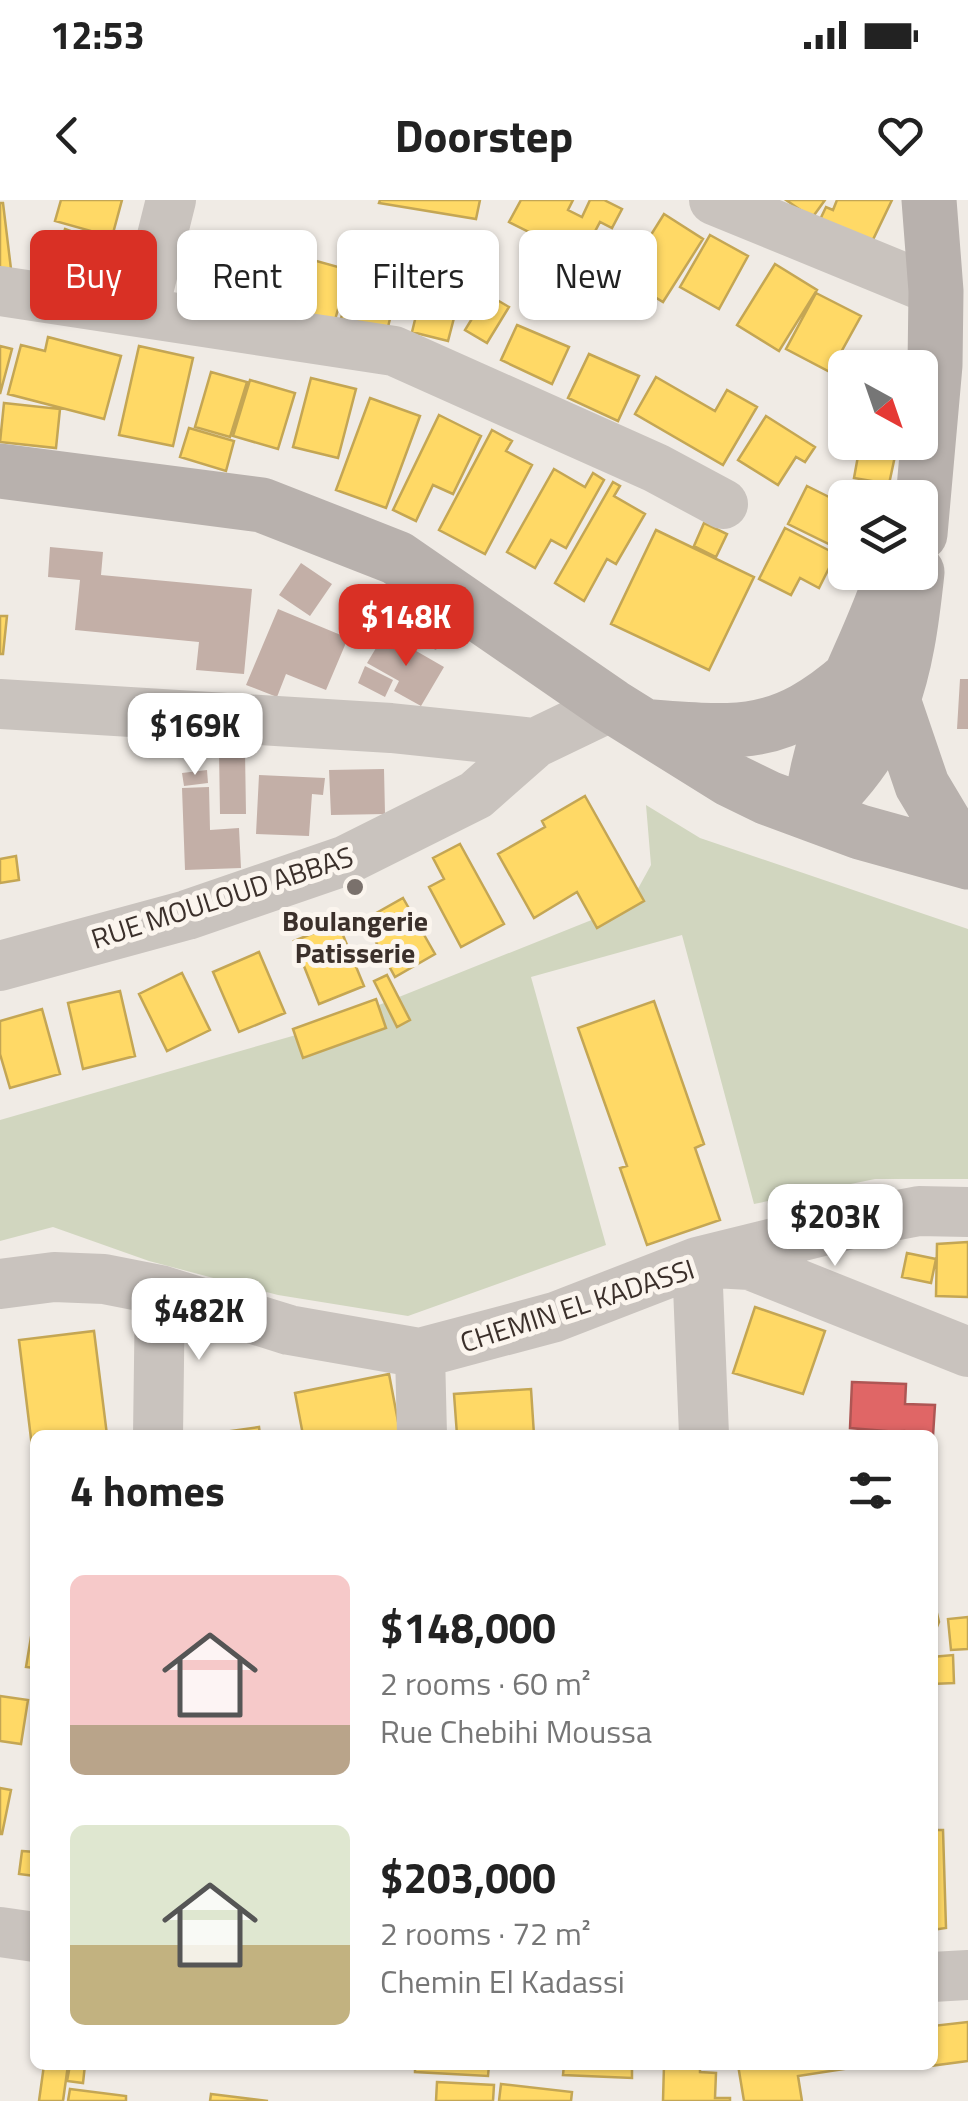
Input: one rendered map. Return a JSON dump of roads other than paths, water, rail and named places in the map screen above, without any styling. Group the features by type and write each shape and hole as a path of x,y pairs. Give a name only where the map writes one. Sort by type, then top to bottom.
{"main road":[{"path":"921,474 935,365 936,291 929,200"},
{"path":"0,471 262,505 396,558 724,776 812,814 968,862"},
{"path":"890,590 873,688 943,825 968,862"},
{"path":"812,814 819,761 873,688 904,660 914,590"},
{"path":"629,716 738,732 799,715 827,698 873,688"}],"street":[{"path":"157,258 171,200"},
{"path":"714,200 936,291"},
{"path":"0,291 30,295"},
{"path":"157,314 394,351 656,468 723,504"},
{"path":"0,704 391,728 535,742 629,716"},
{"name":"RUE MOULOUD ABBAS","path":"0,966 187,915 344,861 476,794 535,742"},
{"path":"704,1430 697,1262 919,1210 968,1212"},
{"name":"CHEMIN EL KADASSI","path":"0,1284 54,1277 104,1279 160,1290 289,1330 420,1354 555,1317 697,1262 750,1265 968,1352"},
{"path":"158,1430 160,1290"},
{"path":"420,1354 422,1430"},
{"path":"0,1932 30,1936"},
{"path":"938,1977 968,1976"}],"place":[{"name":"Boulangerie Patisserie","path":"355,887"}]}
